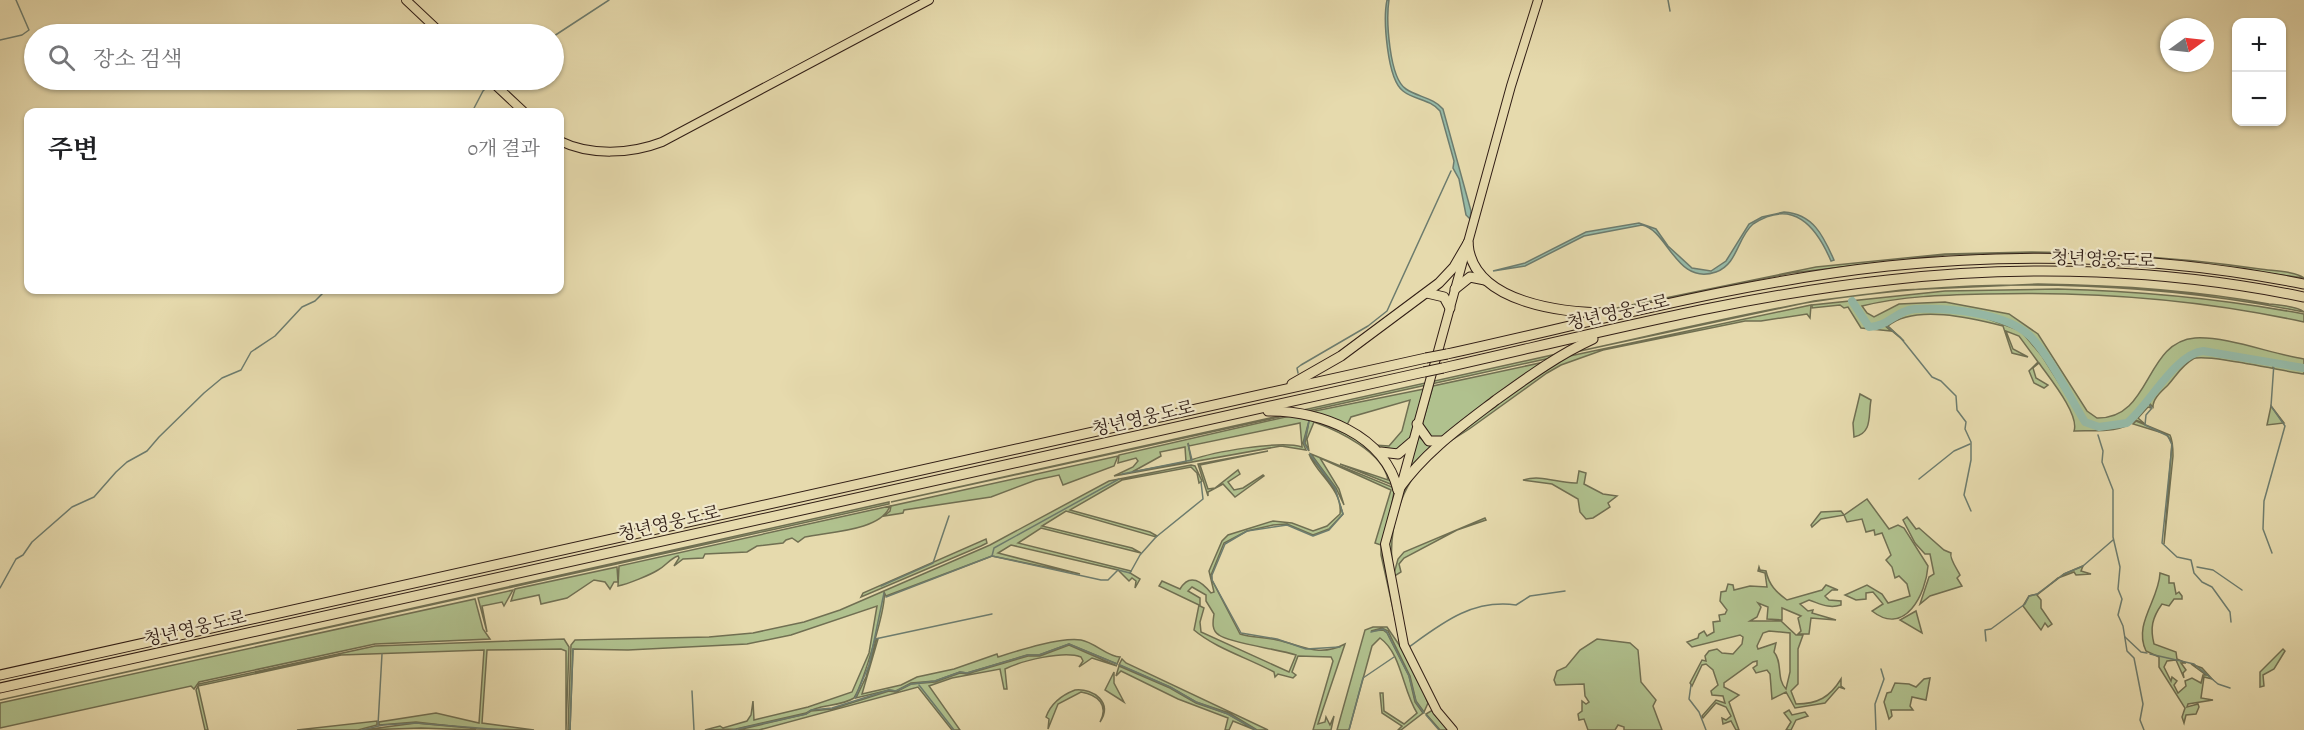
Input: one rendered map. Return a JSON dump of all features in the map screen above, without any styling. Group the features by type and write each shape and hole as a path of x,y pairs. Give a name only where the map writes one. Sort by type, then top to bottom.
{"highway":[{"path":"1468,243 1471,262 1487,281"},
{"path":"1268,394 1298,382 1331,363 1427,293 1454,267 1468,243"},
{"name":"청년영웅도로","path":"0,674 1635,312 1822,275 1888,266 1985,260 2145,263 2240,273 2304,284"},
{"name":"청년영웅도로","path":"0,688 1614,330 1824,288 1889,279 1974,273 2051,272 2155,277 2238,285 2304,297"},
{"path":"1455,289 1470,277 1487,281 1515,296 1543,306 1588,313 1635,312"},
{"path":"1427,293 1443,297 1450,308"},
{"path":"1398,490 1423,458 1441,441 1556,358 1614,330"},
{"path":"1251,411 1288,411 1320,416 1346,429 1385,454 1398,454 1412,442"},
{"path":"1417,424 1429,441 1441,441"},
{"path":"1378,451 1389,464 1398,490"}],"main road":[{"path":"406,0 431,24"},
{"path":"564,142 596,151 633,149 662,142 929,0"},
{"path":"1453,730 1434,707 1401,634 1384,549 1398,490 1511,86 1538,0"},
{"path":"500,90 519,108"}],"shaded area":[{"path":"1387,0 1389,0 1390,48 1396,73 1400,83 1406,89 1435,102 1443,109 1471,211 1470,219 1466,215 1459,179 1453,168 1454,161 1440,111 1432,104 1403,91 1393,74 1386,34"},
{"path":"1784,212 1810,221 1826,242 1834,260 1831,261 1810,227 1791,215 1780,214 1753,224 1729,263 1716,272 1702,274 1691,271 1682,265 1659,236 1642,225 1584,236 1525,266 1493,271 1525,263 1586,232 1639,223 1656,229 1668,246 1692,268 1711,271 1726,261 1749,224 1762,217"},
{"path":"2031,252 2117,255 2174,259 2284,272 2304,278 2145,257 2033,253 1945,255 1791,273 1597,312 1816,267 1945,254"},
{"path":"2038,284 2154,289 2288,306 2304,312 2182,293 2058,285 2009,285"},
{"path":"1996,285 2009,285 1923,289"},
{"path":"2058,289 2151,294 2243,304 2304,314 2304,322 2185,302 2105,295 2025,293 1938,296 1908,298 1862,306 1874,317 1899,304 1945,302 2009,314 2038,334 2087,411 2097,418 2115,415 2128,406 2139,394 2166,352 2178,343 2195,338 2235,342 2304,359 2304,368 2203,350 2182,360 2126,422 2099,426 2087,423 2037,344 2026,334 1993,318 1953,309 1916,307 1897,312 1879,324 1869,326 1852,301 1866,326 1877,327 1884,325 1891,331 1861,328 1848,307 1844,308 1840,305 1812,308 1812,305 1945,291"},
{"path":"1798,304 1575,352 1722,319"},
{"path":"1811,305 1810,318 1807,314 1745,321 1603,350 1561,365 1547,373 1441,447 1421,467 1404,494 1398,509 1392,540 1393,572 1391,575 1388,548 1393,521 1400,500 1409,483 1420,467 1433,453 1447,440 1537,371 1565,357"},
{"path":"1932,310 1975,314 2021,331 2042,356 2083,421 2098,430 2127,423 2177,365 2194,354 2204,353 2266,362 2273,364 2273,368 2213,359 2193,359 2182,367 2158,395 2153,407 2148,402 2151,408 2148,407 2138,418 2145,424 2136,420 2114,429 2098,431 2074,431 2075,424 2068,405 2055,385 2039,363 2033,368 2036,378 2048,385 2044,388 2034,383 2029,371 2038,362 2019,336 2006,331 2013,349 2028,357 2012,353 2003,326 1944,315 1913,316 1899,319 1888,326 1904,341 1885,325 1904,312"},
{"path":"1557,354 1555,357 1303,412 1303,410"},
{"path":"1549,361 1441,439 1434,441 1421,428 1433,386"},
{"path":"2274,364 2304,370 2304,374 2295,373 2273,368"},
{"path":"1424,389 1408,445 1391,454 1310,412","holes":["1410,400 1402,431 1389,446 1374,445 1347,425 1351,417"]},
{"path":"1860,394 1871,400 1869,417 1864,432 1854,437 1853,423"},
{"path":"2271,406 2284,423 2267,425"},
{"path":"1279,416 1284,416 891,502"},
{"path":"1290,416 1313,421 1326,425 1362,443 1382,462 1393,485 1340,464 1388,480 1378,460 1369,452 1347,437 1314,422 1307,439 1309,451 1305,443 1309,421 1303,443 1306,450 1281,446 1114,476 1133,467 1138,461 1136,458 1118,463 1119,455","holes":["1300,423 1302,447 1263,446 1191,460 1188,443 1189,446","1185,447 1186,462 1132,472 1161,456 1160,452"]},
{"path":"2136,421 2170,435 2172,440 2173,456 2164,544 2172,442 2166,434 2133,424"},
{"path":"1418,438 1431,447 1407,474"},
{"path":"1268,451 1200,465 1208,489 1215,488 1238,470 1240,474 1228,482 1234,490 1243,488 1264,476 1235,497 1223,484 1208,492 1208,496 1198,464"},
{"path":"1309,454 1335,489 1343,514 1329,529 1313,535 1287,524 1247,531 1224,543 1211,575 1240,634 1318,650 1345,644 1318,724 1325,722 1326,717 1330,725 1334,716 1331,730 1313,730 1333,661 1331,657 1298,656 1292,672 1296,675 1293,678 1278,674 1275,677 1274,672 1222,648 1194,630 1199,605 1159,586 1162,581 1180,589 1192,580 1200,582 1211,593 1214,592 1209,571 1222,541 1228,535 1273,521 1292,523 1313,531 1327,526 1340,514 1340,505 1333,489","holes":["1192,587 1206,595 1206,601 1214,614 1213,625 1216,633 1233,641 1296,655 1289,672 1201,632 1200,622 1204,608 1200,606 1200,598 1188,591"]},
{"path":"1311,454 1392,487 1394,492 1383,556 1398,627 1428,703 1424,712 1416,701 1410,676 1388,631 1382,628 1371,631 1383,630 1387,633 1409,676 1415,702 1423,713 1401,730 1398,730 1402,726 1382,713 1380,693 1383,693 1384,711 1404,724 1417,713 1393,653 1380,638 1372,646 1349,730 1337,730 1365,630 1373,627 1387,627 1402,649 1381,555 1381,545 1375,543 1391,490 1320,458 1339,489 1344,505 1336,488"},
{"path":"1118,456 1114,466 1063,485 1059,475 1036,480 991,497 904,510 903,513 884,516 890,511 891,506"},
{"path":"1195,466 1202,481 1199,483 1197,473 1191,467 1122,480 1070,510 1150,532 1156,537 1066,511 1042,526 1132,548 1141,553 1041,528 1018,543 1131,571 1130,573 1140,579 1135,588 1136,581 1132,578 1129,581 1118,570 1011,545 998,553 1080,574 992,556 886,596 884,592 874,645 854,698 806,713 736,729 705,730 720,726 723,728 747,721 751,715 753,701 754,720 808,707 852,692 869,653 877,606 791,635 747,644 628,650 573,649 570,730 568,730 571,645 575,640 709,637 753,633 804,622 840,610 990,545 1109,481"},
{"path":"1579,471 1586,473 1584,484 1603,494 1617,496 1608,503 1610,507 1593,518 1586,519 1580,512 1578,499 1552,484 1523,480 1537,478 1577,483"},
{"path":"1867,499 1889,529 1898,525 1904,528 1928,566 1918,599 1904,616 1894,619 1884,618 1872,611 1883,604 1873,592 1866,593 1866,599 1856,600 1845,595 1867,585 1882,594 1888,603 1910,596 1907,584 1899,576 1895,578 1892,567 1886,560 1891,555 1882,533 1875,535 1874,530 1866,532 1862,519 1847,522 1844,515"},
{"path":"889,502 889,504 0,700"},
{"path":"890,506 885,514 876,521 839,532 805,537 798,542 792,538 783,543 757,546 747,552 705,554 703,558 683,559 674,566 678,556 654,572 618,586 619,566"},
{"path":"1841,511 1844,515 1821,519 1812,527 1811,525 1821,512"},
{"path":"1907,517 1916,529 1919,528 1944,550 1951,553 1952,561 1960,575 1957,578 1962,586 1930,596 1920,604 1929,577 1934,574 1930,554 1925,554 1915,543 1903,520"},
{"path":"1485,518 1486,520 1457,530 1404,558 1399,564 1401,572 1393,577 1398,559 1404,552"},
{"path":"986,539 987,543 981,546 861,597 863,593"},
{"path":"2083,566 2081,571 2091,574 2076,575 2074,572 2060,577"},
{"path":"617,567 618,582 614,582 610,589 605,582 594,580 567,598 541,604 539,595 511,601 515,589"},
{"path":"1759,567 1760,570 1766,571 1774,588 1787,600 1822,590 1826,585 1838,590 1832,590 1825,596 1829,600 1841,601 1841,605 1829,606 1809,600 1800,604 1808,611 1813,610 1812,613 1836,620 1811,618 1809,634 1798,634 1801,631 1798,618 1801,616 1782,608 1782,620 1767,619 1768,607 1758,603 1761,607 1757,617 1750,621 1781,621 1796,635 1803,635 1798,649 1798,684 1791,691 1796,704 1811,703 1823,698 1841,679 1841,686 1845,689 1839,687 1825,703 1795,708 1786,692 1772,699 1770,674 1767,670 1756,673 1753,668 1757,665 1757,661 1753,662 1724,683 1724,687 1739,695 1729,702 1739,730 1736,730 1731,721 1723,724 1722,718 1726,720 1731,716 1726,707 1716,703 1703,718 1702,716 1716,700 1725,703 1723,696 1712,695 1711,691 1718,685 1713,670 1706,664 1702,665 1692,686 1690,683 1702,660 1706,661 1705,656 1709,651 1717,649 1722,653 1733,654 1742,644 1743,637 1740,635 1692,647 1687,642 1698,638 1699,634 1704,631 1707,636 1714,632 1713,622 1720,621 1719,615 1725,614 1727,610 1720,601 1721,592 1726,591 1728,584 1733,585 1734,590 1750,586 1767,587 1765,573 1758,571","holes":["1769,631 1790,633 1790,672 1786,689 1781,680 1777,656 1774,652 1776,643 1758,649 1757,646 1763,633"]},
{"path":"2160,573 2169,576 2169,583 2174,583 2176,594 2179,592 2182,599 2174,599 2169,606 2162,604 2153,623 2154,644 2176,652 2177,659 2186,663 2181,663 2186,670 2183,673 2184,678 2176,660 2167,661 2164,667 2171,681 2172,677 2177,681 2174,685 2178,693 2186,686 2185,681 2192,678 2201,683 2203,675 2206,675 2191,664 2202,668 2212,679 2204,677 2201,698 2213,700 2188,704 2187,707 2198,704 2199,707 2196,714 2186,715 2184,723 2182,717 2185,708 2159,667 2159,657 2146,651 2143,641 2144,622 2156,593"},
{"path":"513,590 504,606 502,602 482,606 487,632 478,598"},
{"path":"2043,590 2037,595 2041,600 2041,608 2052,624 2048,627 2045,623 2041,630 2023,606 2029,596"},
{"path":"475,599 483,629 490,639 375,644 199,682 194,689 191,686 0,728 0,703"},
{"path":"1916,611 1922,633 1900,620"},
{"path":"564,639 569,647 566,730 566,651 561,649 487,650 482,723 534,730 477,729 416,722 379,725 379,722 436,713 479,723 484,650 341,655 198,686 375,646"},
{"path":"878,639 862,694 901,685 917,677 954,669 997,654 998,657 1062,640 1086,641 1111,655 1120,657 1117,664 1069,644 1039,655 1027,655 967,673 960,672 935,681 911,683 896,691 889,690 856,698 866,677"},
{"path":"1597,639 1630,643 1638,650 1641,682 1656,700 1653,706 1662,730 1624,730 1624,727 1618,725 1615,730 1588,730 1584,719 1579,720 1578,714 1582,711 1582,701 1586,704 1589,702 1585,696 1584,684 1556,685 1554,680 1557,671 1566,667 1580,650"},
{"path":"1069,645 1117,666 1092,658 1079,667 1083,661 1081,657 1054,656 1005,669 1007,689 1004,689 1000,669 952,678 929,686 960,730 952,730 918,687 759,730 738,730 811,711 832,709 889,691 896,692 911,684 935,682 960,673 967,674 1028,656 1040,656"},
{"path":"2283,649 2285,651 2274,669 2263,675 2264,686 2260,687 2260,672"},
{"path":"1122,659 1126,663 1268,730 1257,730 1229,713 1196,702 1170,687 1119,665"},
{"path":"1119,666 1170,688 1196,703 1228,714 1255,730 1233,721 1229,730 1225,730 1228,718 1178,699 1121,671 1116,676"},
{"path":"1114,672 1114,683 1124,702 1105,690"},
{"path":"1930,678 1926,700 1912,697 1910,706 1913,710 1891,710 1892,716 1889,719 1884,702 1887,693 1891,692 1895,683 1916,687 1924,679"},
{"path":"198,686 208,730 205,730 196,690"},
{"path":"1075,690 1089,691 1103,703 1104,709 1100,722 1103,711 1100,702 1097,698 1081,692 1058,704 1048,729 1049,719 1046,717 1051,708 1061,697"},
{"path":"1789,710 1792,715 1805,712 1808,716 1796,720 1791,730 1786,730 1791,722 1784,713"},
{"path":"1431,711 1449,730 1440,730 1426,714"},
{"path":"377,721 377,725 358,730 297,730"},
{"path":"416,723 476,730 421,728 363,730"}],"waterway":[{"path":"16,0 26,24"},
{"path":"564,29 609,0"},
{"path":"1668,0 1670,11"},
{"path":"0,40 24,34"},
{"path":"474,108 484,90"},
{"path":"1298,373 1297,368 1301,365 1368,326 1387,311 1451,171"},
{"path":"0,588 16,559 23,555 32,542 72,507 94,497 116,472 127,462 147,451 204,393 222,378 241,370 251,352 275,336 302,307 315,301 322,294"},
{"path":"1852,301 1869,327 1881,324 1909,310 1928,309 1975,313 2019,328 2038,345 2085,422 2099,427 2127,423 2172,370 2193,354 2203,351 2304,368"},
{"path":"1883,323 1900,337 1932,377 1941,381 1956,396 1957,410 1966,422 1965,429 1971,442 1971,460 1964,495 1971,511"},
{"path":"2272,553 2263,529 2264,501 2285,426 2271,406 2274,363"},
{"path":"2147,401 2152,408 2146,415 2145,425 2168,436 2172,445 2162,543 2177,557 2191,560 2194,573 2202,582 2212,587 2230,612 2231,622"},
{"path":"1308,450 1304,443 1309,421"},
{"path":"2098,435 2103,451 2102,462 2113,490 2113,537 2120,567 2118,589 2122,599 2118,615 2123,626 2127,651 2134,658 2143,704 2140,720 2144,730"},
{"path":"1122,474 1192,460 1188,444"},
{"path":"1919,479 1954,451 1970,444"},
{"path":"1310,454 1335,488 1343,514 1329,530 1313,536 1287,525 1247,531 1225,544 1212,580 1241,633 1277,639 1306,649 1340,647"},
{"path":"886,597 992,556 994,548 1119,479"},
{"path":"992,556 1101,580 1108,580 1118,570 1130,573 1140,555 1156,537 1203,499 1201,482"},
{"path":"881,586 933,563 949,516"},
{"path":"1986,641 1985,630 1991,629 2025,604 2029,596 2037,594 2064,574 2083,566 2113,540"},
{"path":"2197,567 2213,570 2242,590"},
{"path":"1409,647 1433,629 1472,609 1500,604 1516,605 1530,596 1565,591"},
{"path":"855,698 869,665 884,593"},
{"path":"875,639 992,614"},
{"path":"1371,632 1383,629 1387,632 1409,676 1416,702 1424,713"},
{"path":"2125,637 2141,652 2147,653"},
{"path":"733,730 806,714 811,710 832,708 889,690 896,691 911,684 935,681 960,672 967,673 1028,655 1039,655 1069,644 1117,664"},
{"path":"570,730 573,649"},
{"path":"378,725 382,654"},
{"path":"2150,654 2194,664 2218,684 2230,688"},
{"path":"1349,730 1363,678 1394,657"},
{"path":"1120,665 1170,687 1196,702 1228,714 1256,730"},
{"path":"1876,730 1875,704 1884,679 1881,669"},
{"path":"919,685 954,730"},
{"path":"1691,685 1689,699 1699,712 1706,730"},
{"path":"692,691 694,730"},
{"path":"1426,715 1439,730"},
{"path":"362,730 383,725 416,723 503,730"}]}
